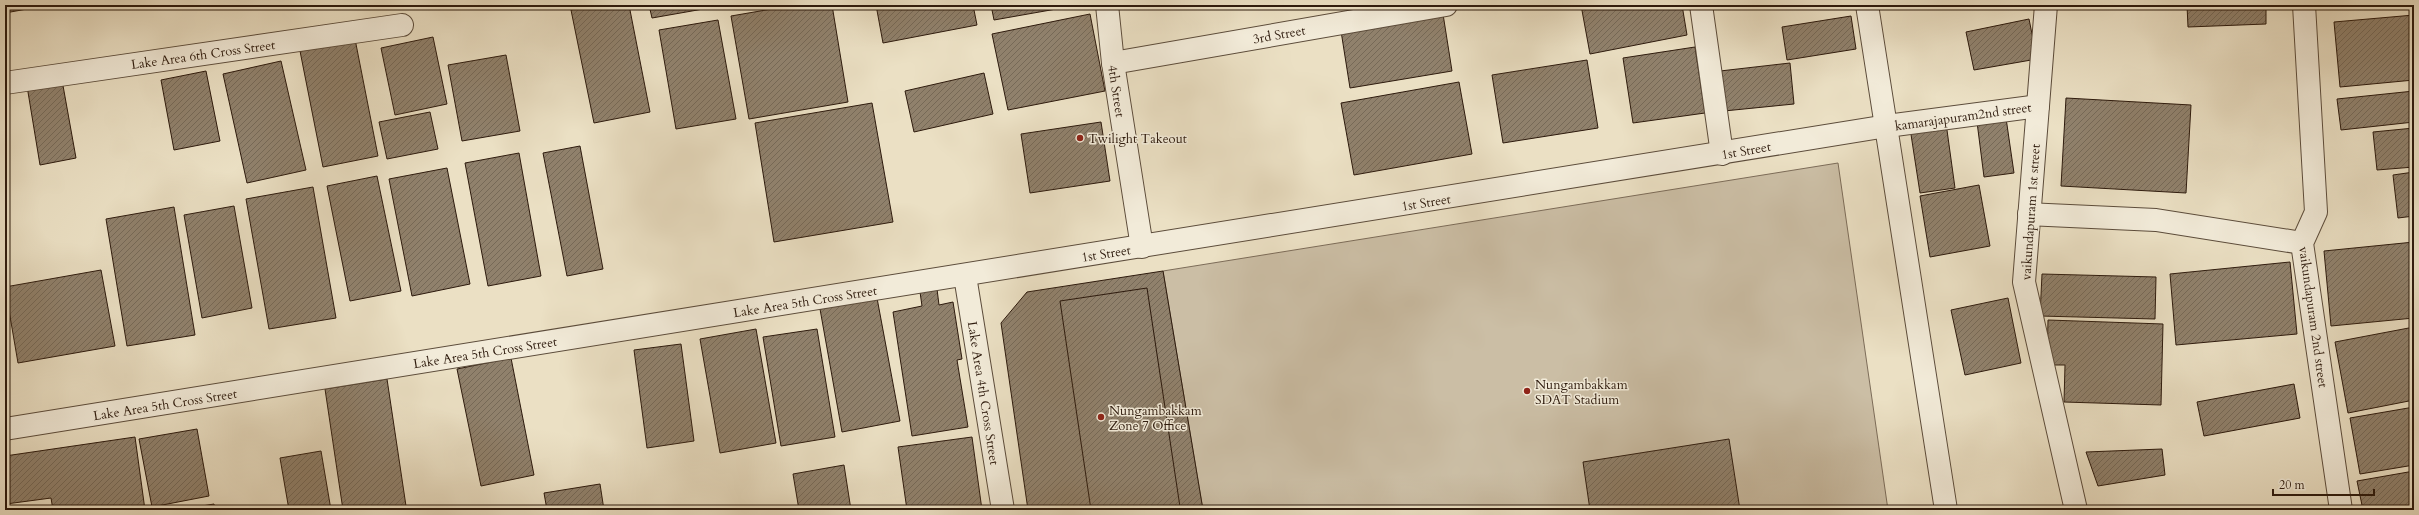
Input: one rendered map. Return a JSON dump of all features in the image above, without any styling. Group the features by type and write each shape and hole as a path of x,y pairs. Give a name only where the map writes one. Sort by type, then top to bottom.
{"street":[{"name":"4th Street","path":"1107,5 1113,63 1142,247"},
{"name":"3rd Street","path":"1113,63 1446,5"},
{"path":"1701,5 1722,154"},
{"path":"1868,5 1888,126 1946,510"},
{"name":"vaikundapuram 1st street","path":"2046,5 2024,282 2076,510"},
{"name":"vaikundapuram 2nd street","path":"2304,5 2316,212 2302,243 2341,510"},
{"name":"Lake Area 6th Cross Street","path":"5,83 402,25"},
{"name":"kamarajapuram2nd street","path":"1888,126 2038,106"},
{"name":"1st Street","path":"965,276 1888,126"},
{"path":"2029,214 2156,220 2302,243"},
{"name":"Lake Area 5th Cross Street","path":"5,429 965,276"},
{"name":"Lake Area 4th Cross Street","path":"965,276 1003,510"}],"shaded area":[{"name":"Nungambakkam SDAT Stadium","path":"1838,163 1888,510 1203,510 1163,271"}],"building":[{"path":"5,5 26,5 27,9 5,13"},
{"path":"147,5 166,5 148,8"},
{"path":"594,5 629,5 650,112 594,123 571,10"},
{"path":"649,5 726,5 652,18"},
{"path":"795,5 832,5 848,102 749,119 731,16"},
{"path":"876,5 973,5 977,25 883,43"},
{"path":"991,5 1079,5 994,20"},
{"path":"1581,5 1682,5 1687,35 1590,54"},
{"path":"2187,5 2266,5 2266,24 2188,27"},
{"path":"1090,14 1105,91 1008,110 992,34"},
{"path":"1443,14 1452,71 1350,88 1341,31"},
{"path":"2414,15 2414,80 2340,87 2334,22"},
{"path":"1851,16 1856,49 1787,60 1782,27"},
{"path":"2029,19 2037,59 1974,70 1966,32"},
{"path":"718,20 736,119 676,129 659,30"},
{"path":"433,37 447,104 395,115 381,48"},
{"path":"355,39 378,156 323,167 300,51"},
{"path":"1695,47 1705,113 1633,123 1623,58"},
{"path":"506,55 520,131 462,141 448,65"},
{"path":"1587,60 1598,128 1503,143 1492,75"},
{"path":"281,61 306,170 247,183 223,74"},
{"path":"1790,63 1794,104 1724,111 1720,71"},
{"path":"206,71 220,141 174,150 161,80"},
{"path":"984,73 993,114 914,132 905,91"},
{"path":"62,80 76,158 40,165 27,86"},
{"path":"1459,82 1472,154 1354,175 1341,103"},
{"path":"2414,91 2414,122 2341,130 2337,99"},
{"path":"2066,98 2191,105 2186,193 2061,186"},
{"path":"872,103 893,222 774,242 755,123"},
{"path":"430,112 438,149 387,159 379,122"},
{"path":"2006,118 2014,173 1984,177 1977,122"},
{"path":"1101,122 1110,181 1030,193 1021,134"},
{"path":"1946,123 1955,188 1920,193 1910,128"},
{"path":"2414,128 2414,167 2377,170 2373,132"},
{"path":"580,146 603,269 567,276 543,153"},
{"path":"519,153 541,276 488,286 465,163"},
{"path":"447,168 470,284 412,296 389,179"},
{"path":"2414,172 2414,216 2398,218 2393,175"},
{"path":"377,176 401,291 350,301 327,186"},
{"path":"1979,185 1990,246 1930,257 1920,196"},
{"path":"313,187 336,318 269,329 246,199"},
{"path":"234,206 252,308 202,318 184,215"},
{"path":"174,207 195,335 127,346 106,219"},
{"path":"2414,242 2414,318 2331,326 2324,251"},
{"path":"2290,262 2297,334 2176,345 2170,274"},
{"path":"101,270 115,346 18,363 5,287"},
{"name":"Nungambakkam Zone 7 Office","path":"1163,271 1203,510 1028,510 1001,323 1027,292"},
{"path":"2042,274 2156,277 2155,319 2040,316"},
{"path":"1147,288 1180,507 1160,510 1091,510 1060,301"},
{"path":"937,289 939,305 953,302 962,359 957,360 968,427 912,436 893,312 922,306 920,292"},
{"path":"877,298 900,421 842,432 820,309"},
{"path":"2008,298 2021,363 1965,375 1951,310"},
{"path":"2048,320 2163,324 2161,405 2064,402 2065,365 2047,365"},
{"path":"2414,327 2414,400 2348,413 2335,342"},
{"path":"756,329 776,443 720,453 700,339"},
{"path":"817,329 835,437 781,446 763,337"},
{"path":"681,344 694,441 647,448 634,350"},
{"path":"511,358 534,475 481,486 457,369"},
{"path":"387,379 406,506 383,510 343,510 325,389"},
{"path":"2294,384 2300,418 2204,436 2197,402"},
{"path":"2414,407 2414,465 2360,474 2350,418"},
{"path":"197,429 209,496 152,507 139,439"},
{"path":"135,437 145,510 53,510 51,498 6,504 5,456"},
{"path":"972,437 982,510 907,510 898,447"},
{"path":"1729,439 1740,510 1590,510 1583,462"},
{"path":"2162,449 2165,475 2098,486 2086,452"},
{"path":"321,451 331,510 289,510 280,458"},
{"path":"844,465 851,510 799,510 793,474"},
{"path":"2414,471 2414,510 2363,510 2357,481"},
{"path":"600,484 604,510 547,510 544,493"},
{"path":"214,504 215,510 178,510"}],"place":[{"name":"Twilight Takeout","path":"1080,138"},
{"name":"Nungambakkam SDAT Stadium","path":"1527,391"},
{"name":"Nungambakkam Zone 7 Office","path":"1101,417"}]}
